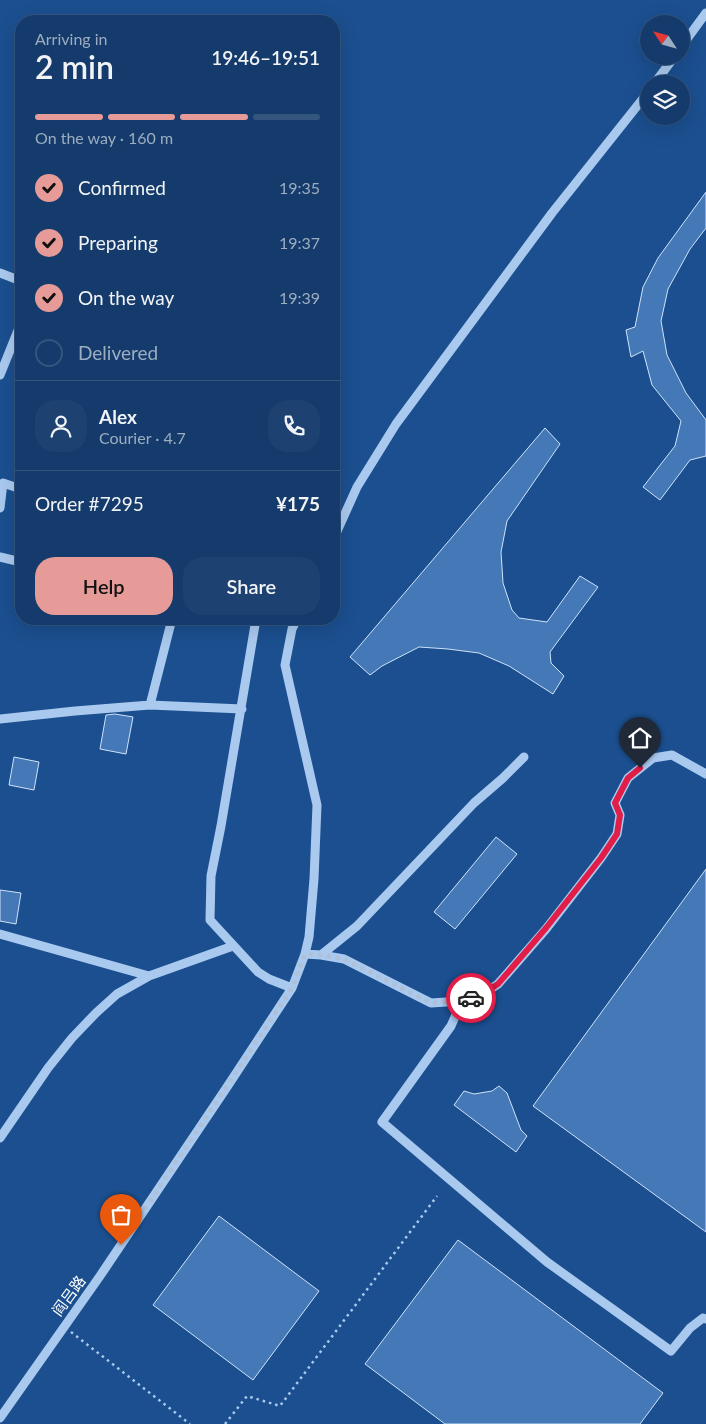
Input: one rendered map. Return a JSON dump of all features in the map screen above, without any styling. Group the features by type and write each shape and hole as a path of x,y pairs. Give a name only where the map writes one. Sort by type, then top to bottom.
{"street":[{"path":"690,35 706,13"},
{"path":"340,525 357,487 396,424 552,213 640,101"},
{"path":"0,273 15,279"},
{"path":"0,375 15,338"},
{"path":"0,508 2,479 15,485"},
{"path":"0,557 15,561"},
{"path":"150,705 170,625"},
{"path":"255,625 211,876 210,920 258,972 269,979 292,988"},
{"name":"阎吕路","path":"0,1418 106,1268 292,988 305,954 309,937 314,879 317,805 285,665 294,625"},
{"path":"0,719 150,705 242,708"},
{"path":"305,954 344,959 431,1003 462,1001 482,994 498,984 546,928 601,858 617,834 620,815 615,803 628,778 652,758 672,755 706,774"},
{"path":"321,955 357,926 474,803 524,757"},
{"path":"0,934 149,976"},
{"path":"0,1138 48,1068 72,1038 117,994 149,976 236,949"},
{"path":"462,1001 451,1026 382,1122 547,1262 671,1351 690,1328 703,1318 706,1319"}],"path":[{"path":"225,1424 247,1396 280,1406 437,1196"},
{"path":"64,1327 190,1424"}],"building":[{"path":"706,192 706,228 690,249 668,289 661,321 667,355 686,393 706,420 706,456 690,460 660,500 643,487 675,446 681,421 652,385 643,351 631,357 626,330 635,327 643,287 658,258"},
{"path":"545,428 560,444 507,521 501,552 503,583 512,610 519,618 547,622 580,576 598,587 550,652 551,663 564,676 553,694 509,666 479,653 448,649 419,647 382,666 370,675 350,657"},
{"path":"115,714 133,717 126,754 100,749 106,715"},
{"path":"14,757 39,762 34,790 9,785"},
{"path":"496,837 517,854 455,929 434,912"},
{"path":"706,869 706,1232 533,1106"},
{"path":"0,890 21,893 16,924 0,921"},
{"path":"499,1086 507,1093 521,1130 527,1136 516,1152 454,1105 464,1091 474,1094 492,1091"},
{"path":"219,1216 319,1291 253,1380 153,1305"},
{"path":"458,1240 663,1393 640,1424 445,1424 365,1364"}],"way so far":[{"path":"121,1245 292,988 305,954 344,959 431,1003 462,1001 471,998"}],"route":[{"path":"471,998 482,994 498,984 546,928 601,858 617,834 620,815 615,803 628,778 640,768"}]}
